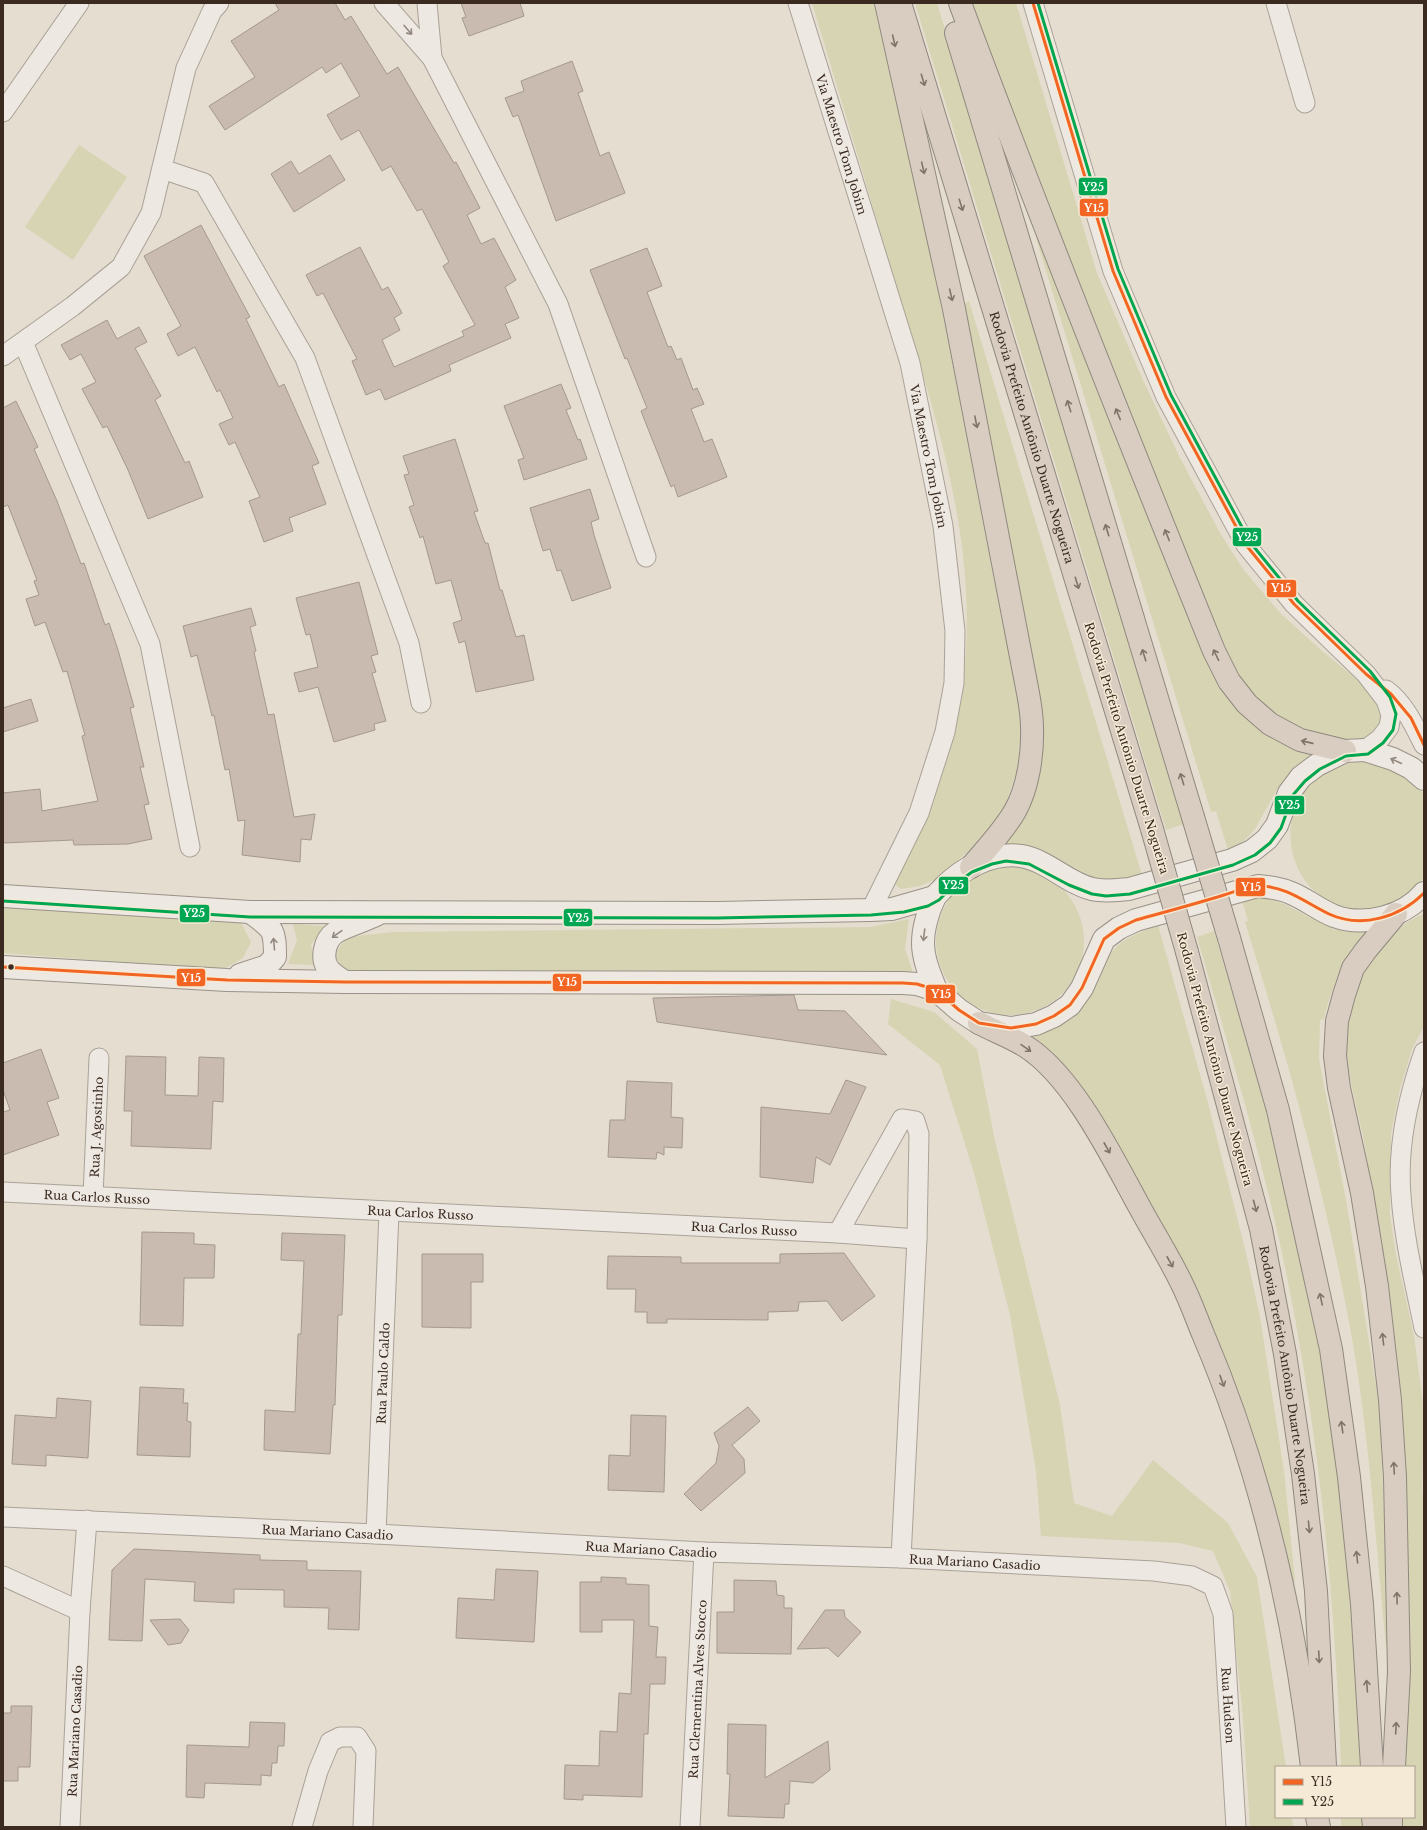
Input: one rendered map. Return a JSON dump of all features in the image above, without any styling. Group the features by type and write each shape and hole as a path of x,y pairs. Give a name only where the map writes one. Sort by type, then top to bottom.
{"highway":[{"path":"886,3 954,309 1028,693 1032,727 1030,759 1024,788 1015,810 1000,834 971,867"},
{"name":"Rodovia Prefeito Antônio Duarte Nogueira","path":"900,3 1152,829 1187,952 1261,1229 1285,1354 1303,1474 1316,1591 1325,1766"},
{"path":"947,3 1193,817 1278,1110 1331,1349 1349,1477 1362,1604 1372,1766"},
{"path":"960,3 1000,113 1112,399 1214,651 1229,681 1247,704 1270,724 1300,740 1355,751"},
{"path":"1394,1766 1399,1671 1395,1477 1390,1400 1377,1286 1362,1192 1339,1088 1335,1056 1337,1021 1353,968 1396,914"},
{"path":"979,1023 1025,1046 1046,1064 1068,1087 1104,1142 1182,1283 1217,1367 1246,1447 1268,1521 1287,1604 1304,1701 1312,1766"}],"main road":[{"path":"936,990 924,959 923,943 925,926 934,897 950,881 971,867 988,859 1020,856 1037,860 1071,880 1092,889 1129,889 1232,860 1252,851 1267,839 1277,825 1289,793 1301,777 1317,764 1355,751 1394,759 1411,768 1424,780"},
{"path":"3,966 228,980 345,982 903,983 917,984 936,990 959,1010 979,1023 1011,1028 1036,1024 1054,1016 1070,1005 1082,988 1104,940 1118,928 1136,920 1238,890 1258,886 1277,888 1292,893 1335,916 1353,919 1374,919 1396,914 1422,898"},
{"path":"3,896 250,912 385,911 724,913 892,909 934,897"},
{"path":"345,982 330,971 325,962 324,952 328,942 336,933 385,911"},
{"path":"228,980 267,966 275,957 275,941 271,928 250,912"}],"street":[{"path":"3,112 79,3"},
{"path":"3,356 73,306 121,267 151,212 186,68 212,11 219,3"},
{"path":"384,3 432,58 558,304 646,557"},
{"path":"427,3 432,58"},
{"name":"Via Maestro Tom Jobim","path":"798,3 910,363 943,526 955,631 954,683 945,732 919,813 871,910"},
{"path":"1033,3 1113,272 1166,397 1246,545 1294,604 1366,674 1391,694 1411,718 1424,745"},
{"path":"1276,3 1305,103"},
{"path":"162,169 204,184 306,358 409,643 421,703"},
{"path":"23,342 150,644 190,847"},
{"path":"1355,751 1380,739 1389,727 1391,715 1386,700 1366,674"},
{"path":"1424,1052 1408,1106 1400,1169 1404,1227 1424,1328"},
{"name":"Rua J. Agostinho","path":"92,1196 99,1058"},
{"path":"838,1233 902,1119 915,1121 919,1134 917,1239 901,1558"},
{"name":"Rua Carlos Russo","path":"3,1192 838,1233 917,1239"},
{"name":"Rua Paulo Caldo","path":"376,1534 389,1212"},
{"name":"Rua Mariano Casadio","path":"3,1517 376,1534 704,1552 901,1558 1154,1571 1192,1576 1213,1586"},
{"name":"Rua Mariano Casadio","path":"70,1827 80,1611 87,1520"},
{"name":"Rua Clementina Alves Stocco","path":"690,1827 704,1552"},
{"path":"3,1576 80,1611"},
{"name":"Rua Hudson","path":"1213,1586 1223,1614 1236,1827"},
{"path":"302,1827 318,1771 330,1742 340,1737 357,1737 366,1751 363,1827"}],"shaded area":[{"path":"812,3 878,3 942,310 1001,617 1019,700 1021,732 1017,771 1006,803 988,834 938,878 920,886 901,889 893,883 940,774 954,730 959,707 966,654 966,600 962,547 954,495 928,391"},
{"path":"915,3 937,3 1184,824 1166,830"},
{"path":"968,3 1016,3 1097,273 1142,378 1180,458 1220,533 1243,569 1281,614 1322,651 1365,686 1378,704 1382,721 1376,732 1369,738 1353,742 1338,741 1321,736 1287,721 1249,692 1237,676 1219,646"},
{"path":"79,145 127,177 73,260 25,227"},
{"path":"1036,238 1040,238 1202,647 1274,735 1311,755 1290,773 1276,791 1255,829 1244,841 1228,850 1216,811 1211,812"},
{"path":"969,301 1142,875 1117,881 1096,879 1046,854 1004,845 1026,810 1038,782 1042,746 962,306"},
{"path":"1368,761 1396,769 1419,787 1424,794 1424,877 1410,893 1398,901 1377,908 1362,910 1351,909 1336,904 1317,893 1304,878 1295,860 1291,840 1292,820 1298,801 1310,784 1327,771 1342,765"},
{"path":"1010,867 1031,870 1045,876 1057,884 1067,894 1075,906 1081,920 1084,941 1081,962 1075,976 1067,988 1057,998 1045,1006 1031,1012 1010,1015 989,1012 975,1006 963,998 953,988 945,976 939,962 936,941 939,920 945,906 953,894 963,884 975,876 989,870"},
{"path":"1257,895 1282,903 1333,929 1349,932 1367,930 1340,972 1331,993 1324,1019 1320,1020 1319,1059 1346,1200 1380,1410 1389,1646 1386,1647 1364,1419 1353,1344 1332,1237 1306,1132 1245,922 1248,921 1241,897"},
{"path":"3,906 239,919 251,942 243,958 222,970 3,953"},
{"path":"1424,914 1424,1026 1412,1049 1400,1089 1391,1133 1390,1215 1396,1255 1414,1336 1424,1411 1422,1488 1424,1510 1424,1815 1422,1827 1397,1827 1398,1818 1415,1818 1415,1766 1402,1766 1373,1202 1363,1136 1348,1061 1346,1038 1348,1016 1354,993 1365,970 1382,947 1396,932 1406,923"},
{"path":"909,919 905,949 913,973 347,973 334,955 347,937 394,932 871,927"},
{"path":"293,924 325,926 311,945 315,965 288,964 297,940"},
{"path":"1158,925 1208,1103 1246,1253 1260,1317 1284,1471 1295,1581 1291,1583 1196,1290 1129,1163 1098,1113 1075,1080 1032,1036 1065,1021 1080,1008 1093,990 1108,957 1117,946 1142,931"},
{"path":"1214,931 1277,1145 1317,1332 1343,1500 1352,1595 1361,1766 1341,1766 1334,1637 1323,1508 1306,1380 1295,1317 1263,1173 1197,937"},
{"path":"891,999 934,1012 977,1049 995,1141 1060,1405 1074,1503 1112,1516 1153,1460 1228,1523 1257,1577 1286,1766 1275,1766 1275,1818 1292,1818 1293,1827 1250,1827 1243,1718 1230,1591 1213,1551 1179,1543 1041,1536 1036,1471 1010,1315 974,1173 940,1065 888,1024"},
{"path":"1341,1818 1362,1818 1362,1827 1341,1827"}],"building":[{"path":"275,3 335,3 345,20 351,16 387,74 398,67 454,163 456,162 480,208 467,215 481,244 494,238 516,280 505,287 519,318 505,324 511,338 449,365 451,371 385,400 380,389 366,395 352,361 357,359 323,293 317,296 306,275 360,247 382,290 388,287 402,313 394,318 400,330 382,340 394,367 464,336 462,331 475,325 443,266 449,262 422,209 417,211 391,166 382,171 359,130 341,140 327,115 360,96 341,63 326,73 322,67 225,130 209,106 255,77 231,41 279,10"},
{"path":"461,3 520,3 524,16 469,36 462,18 466,17"},
{"path":"572,61 583,91 578,93 600,156 609,152 625,193 556,221 518,115 513,117 505,98 524,91 521,81"},
{"path":"330,155 345,180 294,212 271,174 291,161 299,174"},
{"path":"201,225 250,317 246,319 279,387 284,384 319,463 312,466 326,504 289,518 293,531 264,542 249,501 260,497 235,442 229,445 219,424 233,418 220,390 217,392 195,347 178,356 167,334 181,326 144,256"},
{"path":"647,248 662,286 647,292 668,347 671,346 677,360 681,358 693,390 697,388 704,404 691,409 704,442 712,439 727,477 678,497 674,485 671,487 641,411 647,408 627,358 625,359 590,270"},
{"path":"107,320 117,339 139,327 147,342 135,348 161,396 155,400 185,463 189,461 203,497 148,519 128,470 107,426 103,428 82,389 96,382 81,354 70,360 61,345"},
{"path":"561,384 571,408 566,410 578,440 580,439 587,459 524,480 518,460 524,458 504,406"},
{"path":"16,401 38,447 34,449 57,501 81,564 84,563 105,625 109,623 118,650 134,707 130,708 144,767 140,767 149,804 144,805 152,839 128,844 74,845 73,840 3,843 3,793 40,789 42,811 98,801 82,736 85,735 67,671 63,672 45,622 35,626 26,599 39,595 34,581 37,580 8,505 3,507 3,408"},
{"path":"455,439 478,511 474,512 485,543 488,543 500,590 502,590 516,637 524,635 534,680 476,692 465,641 459,643 453,623 462,620 451,580 436,584 423,536 420,538 409,507 414,505 404,475 409,474 403,456"},
{"path":"590,489 599,519 591,522 611,588 572,601 561,570 557,571 550,549 543,551 530,508"},
{"path":"359,582 378,654 371,656 376,672 372,673 386,721 374,724 375,730 334,742 318,687 299,692 294,673 318,667 310,634 306,635 296,598"},
{"path":"251,608 256,625 250,627 256,651 254,652 268,715 274,714 294,817 315,814 311,840 301,839 300,862 242,855 245,820 238,821 229,769 225,770 214,715 212,716 197,655 191,657 183,626"},
{"path":"31,699 38,721 3,732 3,708"},
{"path":"794,995 798,1010 845,1011 887,1055 657,1022 653,998"},
{"path":"41,1049 59,1098 47,1102 59,1135 3,1155 3,1112 10,1110 3,1090 3,1063"},
{"path":"126,1056 166,1057 165,1095 198,1096 199,1057 224,1058 223,1102 213,1101 211,1149 131,1146 132,1111 124,1111"},
{"path":"846,1080 866,1087 830,1165 816,1157 813,1183 760,1177 761,1107 830,1114"},
{"path":"627,1081 672,1083 671,1117 683,1118 682,1148 664,1147 664,1155 657,1152 656,1159 608,1157 610,1120 625,1120"},
{"path":"142,1232 194,1233 194,1244 215,1245 214,1278 184,1278 183,1326 140,1325"},
{"path":"282,1233 345,1235 342,1315 338,1315 335,1405 333,1405 330,1454 264,1450 265,1410 295,1412 298,1334 301,1334 304,1261 281,1260"},
{"path":"844,1253 875,1296 842,1321 827,1301 799,1302 798,1311 768,1312 768,1320 667,1319 667,1323 647,1323 647,1312 635,1312 636,1289 607,1289 608,1256 681,1257 681,1263 780,1263 780,1254"},
{"path":"422,1254 483,1254 483,1282 471,1282 471,1328 422,1327"},
{"path":"140,1387 184,1389 183,1403 188,1403 187,1421 191,1422 190,1457 137,1455"},
{"path":"57,1398 91,1401 88,1458 46,1455 46,1466 12,1464 15,1415 56,1418"},
{"path":"748,1407 760,1421 732,1445 744,1459 745,1473 701,1511 684,1494 716,1463 719,1446 714,1433"},
{"path":"631,1415 666,1416 664,1492 608,1490 609,1455 630,1456"},
{"path":"134,1549 260,1555 260,1560 307,1561 307,1570 361,1571 359,1630 328,1629 329,1608 284,1607 284,1590 234,1589 234,1603 194,1601 195,1582 145,1579 142,1641 109,1640 112,1570"},
{"path":"496,1569 538,1571 534,1642 456,1638 458,1598 494,1600"},
{"path":"601,1577 626,1578 626,1584 649,1585 649,1626 658,1627 656,1657 666,1657 665,1684 650,1684 648,1734 644,1734 642,1797 583,1795 583,1800 564,1799 565,1765 599,1766 600,1731 617,1732 619,1693 631,1694 634,1620 602,1620 602,1632 580,1632 580,1582 601,1582"},
{"path":"734,1580 776,1581 777,1595 784,1596 784,1608 792,1608 791,1654 717,1653 717,1612 734,1612"},
{"path":"825,1610 844,1610 845,1617 861,1632 838,1657 828,1648 797,1649"},
{"path":"180,1619 189,1630 181,1643 168,1645 150,1620"},
{"path":"11,1706 32,1706 30,1767 18,1767 18,1781 3,1781 3,1713 11,1713"},
{"path":"250,1722 285,1723 284,1746 278,1746 277,1763 272,1763 271,1776 261,1775 261,1785 205,1783 204,1798 186,1797 187,1745 249,1747"},
{"path":"728,1724 766,1725 765,1778 828,1741 830,1770 813,1783 790,1781 789,1804 785,1804 784,1818 728,1816 730,1774 727,1774"}],"transit line":[{"name":"Y15","path":"1033,3 1113,271 1166,397 1246,545 1294,604 1366,674 1391,694 1411,718 1424,745"},
{"name":"Y25","path":"3,901 250,917 717,918 871,915 904,912 928,906 939,900 954,885 972,872 992,864 1006,861 1029,864 1069,885 1092,894 1106,896 1130,894 1233,865 1255,855 1270,843 1281,828 1293,795 1305,781 1320,769 1346,756 1368,754 1383,743 1393,730 1396,714 1390,697 1370,671 1298,601 1250,542 1171,395 1118,269 1038,3"},
{"name":"Y15","path":"3,967 227,980 345,982 903,983 917,984 936,990 959,1010 979,1023 1011,1028 1036,1024 1054,1016 1070,1005 1082,988 1104,939 1119,928 1136,920 1255,886 1269,887 1287,892 1329,914 1354,920 1380,918 1392,914 1404,909 1424,893"}]}
